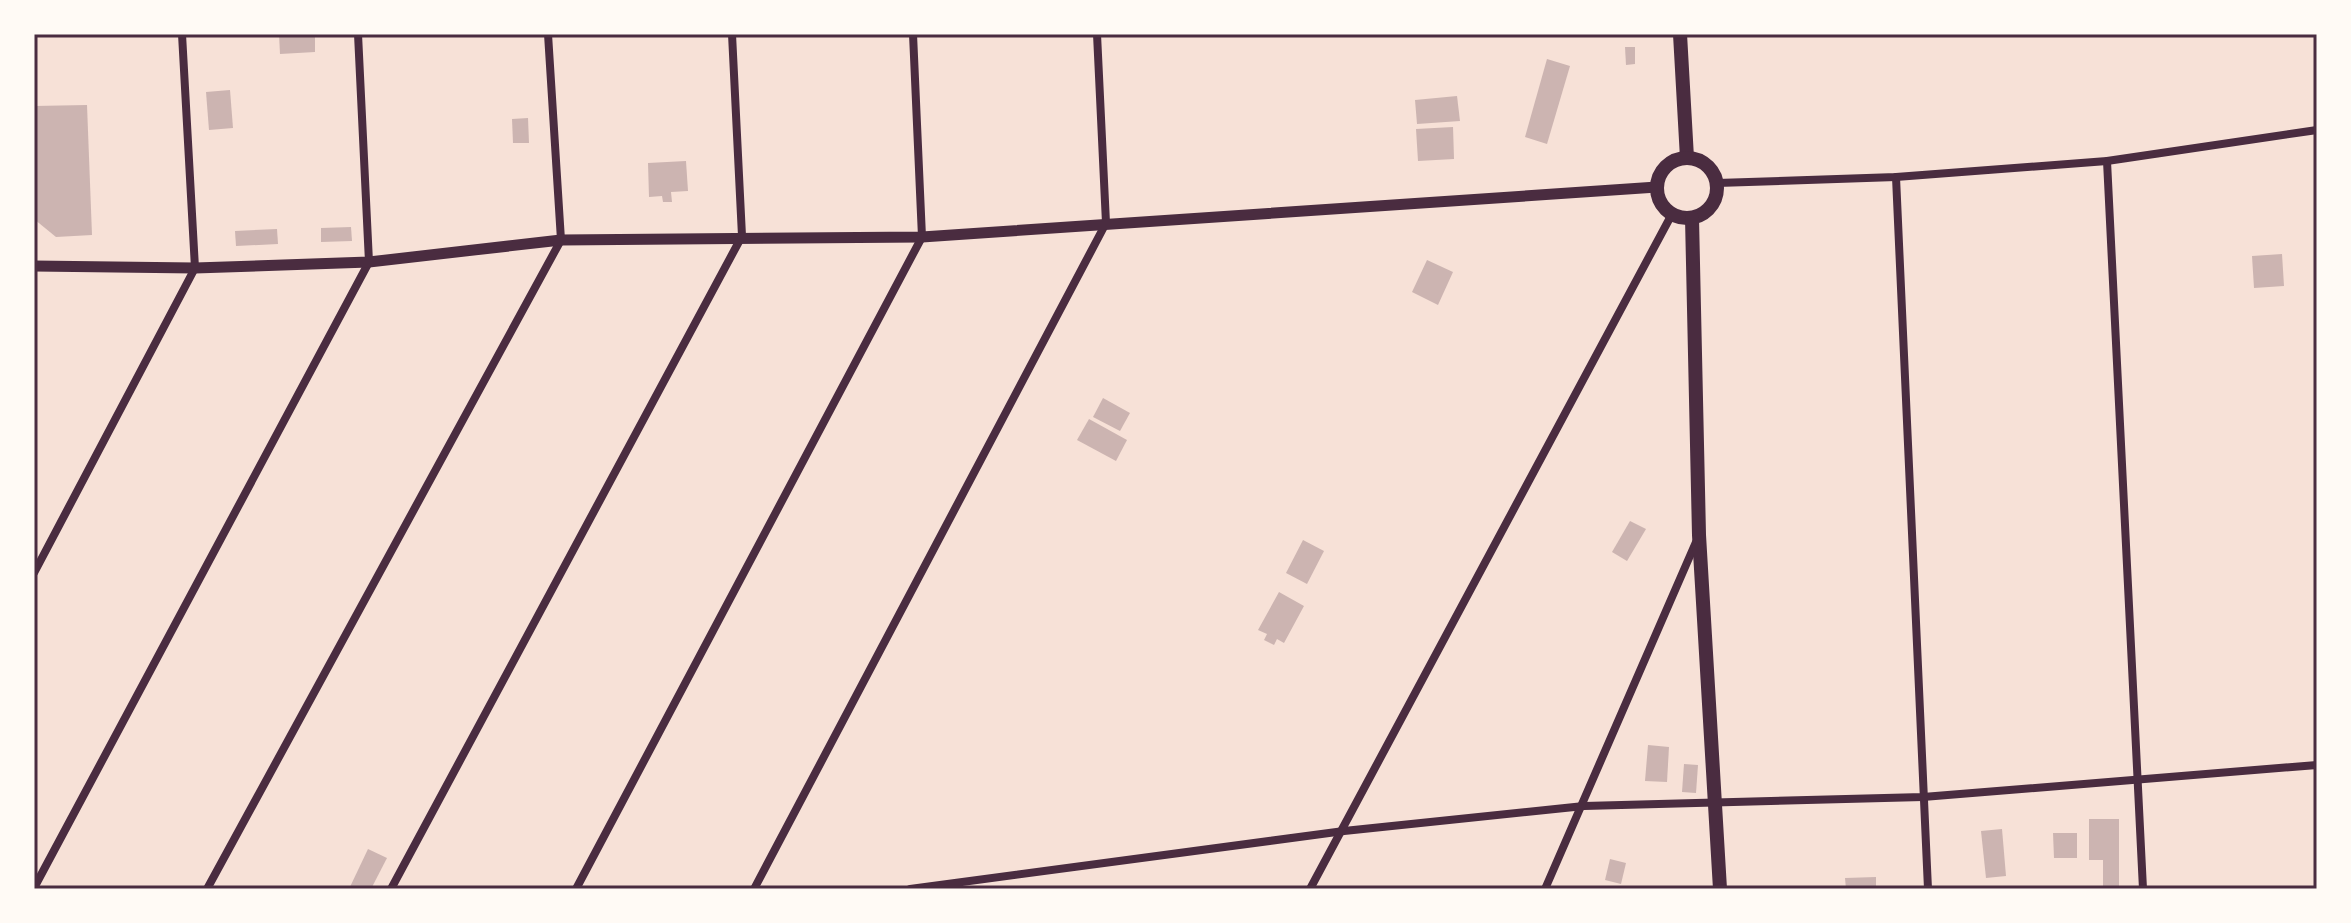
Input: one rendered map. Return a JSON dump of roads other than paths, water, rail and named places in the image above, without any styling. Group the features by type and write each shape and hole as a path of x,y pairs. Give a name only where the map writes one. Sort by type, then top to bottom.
{"main road":[{"path":"1680,34 1687,158"},
{"path":"1687,158 1709,168 1717,183 1714,202 1701,215 1692,218 1672,214 1661,203 1657,187 1670,164 1687,158"},
{"path":"1692,218 1699,535 1720,889"}],"street":[{"path":"34,573 195,268 182,34"},
{"path":"34,888 369,262 358,34"},
{"path":"207,889 561,240 548,34"},
{"path":"391,889 742,236 732,34"},
{"path":"576,889 922,237 913,34"},
{"path":"754,889 1106,223 1097,34"},
{"path":"1717,183 1896,177 2107,161 2317,130"},
{"path":"2107,161 2135,781 2143,889"},
{"path":"1896,177 1928,889"},
{"path":"34,266 195,268 369,262 561,240 742,236 922,237 1657,187"},
{"path":"1310,889 1344,831 1672,214"},
{"path":"1545,889 1584,806 1699,535"},
{"path":"910,889 1344,831 1584,806 1923,797 2317,765"}]}
